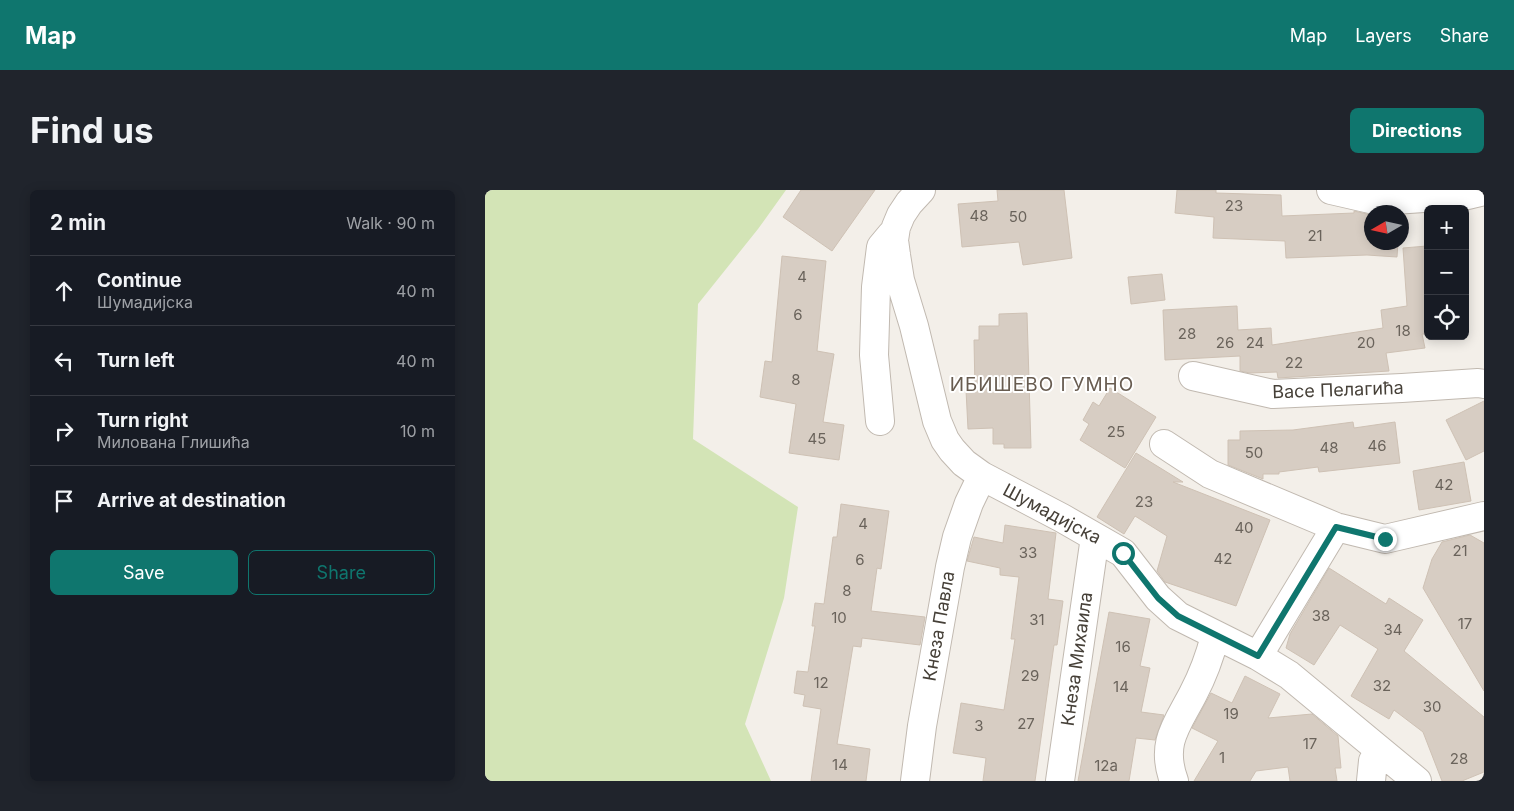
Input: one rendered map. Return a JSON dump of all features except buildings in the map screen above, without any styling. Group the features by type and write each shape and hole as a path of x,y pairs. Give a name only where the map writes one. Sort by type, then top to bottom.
{"street":[{"name":"Шумадијска","path":"921,190 905,209 896,228 894,240 900,280 914,326 937,421 952,450 982,476 1123,553 1165,606 1178,616 1258,656 1289,675 1417,781"},
{"path":"1331,190 1379,201 1469,195 1484,190"},
{"path":"880,421 874,355 876,287 881,247 896,228"},
{"name":"Васе Пелагића","path":"1193,376 1273,394 1484,384"},
{"path":"1164,444 1210,474 1336,527 1385,539 1484,516"},
{"name":"Кнеза Павла","path":"915,781 922,726 950,566 957,537 969,503 982,476"},
{"path":"1258,656 1336,527"},
{"name":"Кнеза Михаила","path":"1061,781 1068,716 1095,537"},
{"path":"1174,781 1169,767 1171,735 1204,671 1215,636"},
{"path":"1371,781 1373,761 1383,754"}],"green space":[{"path":"485,190 786,190 758,229 698,304 693,439 798,507 784,598 745,724 771,781 485,781"}],"district":[{"name":"ИБИШЕВО ГУМНО","path":"1042,384"}],"route":[{"path":"1123,553 1158,598 1178,616 1258,656 1336,527 1385,539"}]}
